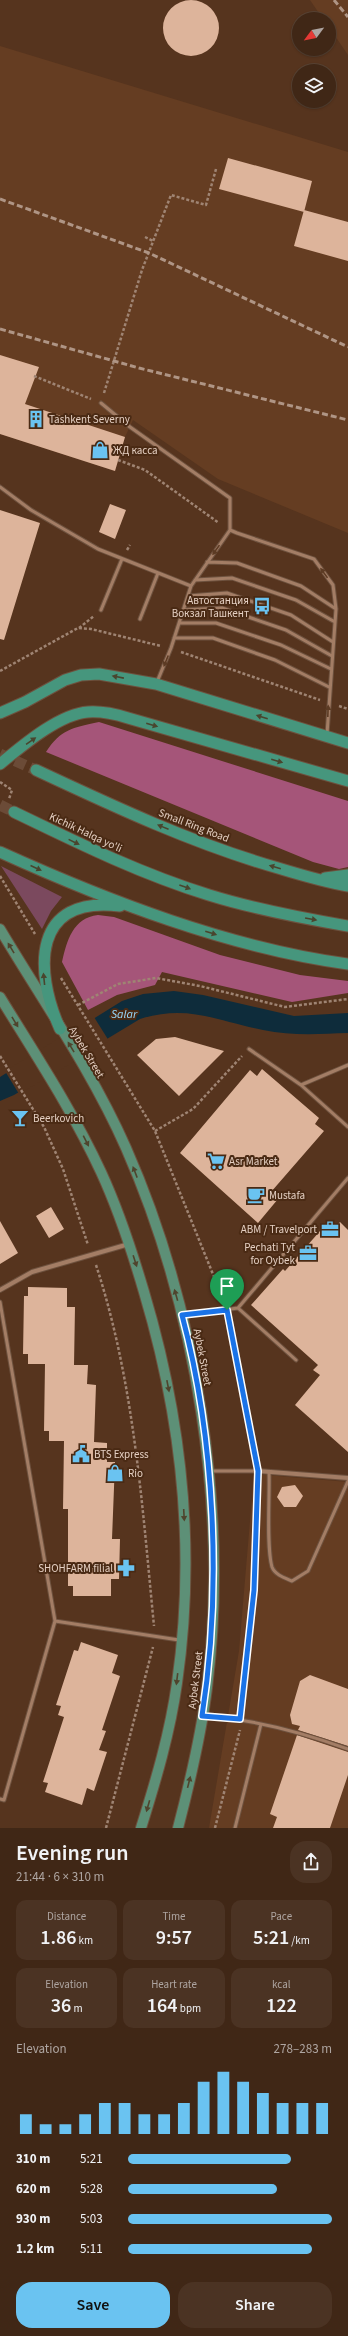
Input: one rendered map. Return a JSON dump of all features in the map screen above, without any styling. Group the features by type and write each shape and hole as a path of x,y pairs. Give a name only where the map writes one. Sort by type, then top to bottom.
{"highway":[{"path":"0,713 24,702 56,684 81,675 110,675 156,684 348,743"},
{"path":"0,722 24,702"},
{"path":"0,764 63,720 81,713 99,712 128,718 348,781"},
{"name":"Small Ring Road","path":"36,770 123,811 200,842 312,878 348,886"},
{"name":"Kichik Halqa yo'li","path":"14,812 93,851 209,895 279,913 348,926"},
{"path":"0,852 71,883 161,916 272,950 348,964"},
{"path":"312,878 348,875"},
{"path":"60,1029 46,992 43,961 46,943 57,923 74,911 92,905 119,906 161,916"}],"main road":[{"name":"Aybek Street","path":"0,929 115,1125 134,1168 162,1247 182,1315 197,1389 208,1471 212,1527 213,1613 208,1673 202,1716 194,1764 178,1828"},
{"name":"Aybek Street","path":"0,997 76,1121 99,1167 130,1244 157,1335 173,1410 183,1489 186,1569 182,1640 177,1685 164,1749 142,1828"}],"street":[{"path":"0,1290 32,1272 130,1244"},
{"path":"258,1471 348,1480"}],"lane":[{"path":"101,403 130,427 230,498 230,530 191,586 174,638 156,684"},
{"path":"0,487 31,510 98,549 191,586"},
{"path":"230,530 314,559 333,586 336,609 329,687 327,736"},
{"path":"101,610 122,559"},
{"path":"208,562 237,563 301,586 336,609"},
{"path":"140,619 158,573"},
{"path":"195,580 232,578 296,600 335,622"},
{"path":"188,596 227,593 291,615 333,642"},
{"path":"183,610 222,608 286,630 332,656"},
{"path":"179,623 216,623 281,645 331,668"},
{"path":"174,638 213,638 276,660 329,687"},
{"path":"249,1049 301,1085 348,1127"},
{"path":"301,1085 348,1064"},
{"path":"182,1315 238,1308 348,1178"},
{"path":"0,1302 55,1621 4,1800 0,1799"},
{"path":"238,1308 296,1360"},
{"path":"208,1471 258,1471"},
{"path":"269,1472 272,1568 281,1576 292,1581 308,1571 348,1480"},
{"path":"55,1621 182,1640"},
{"path":"202,1716 240,1719 300,1731 348,1749"},
{"path":"235,1828 261,1724"}],"path":[{"path":"34,376 101,403 153,241 171,195 206,205 216,169"},
{"path":"145,237 153,241"},
{"path":"118,460 145,470 230,530"},
{"path":"78,628 101,610"},
{"path":"78,1005 118,984 156,978 200,986 285,1007 348,999"},
{"path":"84,1015 155,1131 227,1310 258,1471"},
{"path":"155,1131 193,1109 249,1049"},
{"path":"0,1056 44,1127 63,1169 83,1232 93,1254 110,1307 127,1387 136,1445 155,1637 106,1828"},
{"path":"215,1828 240,1730 254,1590 256,1526"}],"shaded area":[{"path":"310,0 348,0 348,55 336,37 336,12 318,12"},
{"path":"0,46 348,152 348,533 218,479 133,420 125,437 115,471 0,434"},
{"path":"99,722 348,801 348,867 339,869 313,862 46,752 51,744 62,734 74,728"},
{"path":"1,866 62,897 51,911 42,929"},
{"path":"98,915 114,917 220,955 300,975 348,981 348,993 292,1002 162,972 155,985 117,995 88,1010 62,962 72,931 77,925 89,917"},
{"path":"254,1474 348,1482 348,1828 209,1828 239,1651"}],"water":[{"name":"Salar","path":"174,991 203,995 294,1016 348,1013 348,1033 284,1033 188,1014 173,1013 157,1015 140,1019 14,1095 0,1101 0,1077 122,1001 143,994"}],"pier":[{"path":"94,1017 109,1041 19,1094 5,1071"}],"building":[{"path":"191,0 206,5 214,13 219,28 214,43 206,51 191,56 176,51 168,43 163,28 168,13 176,5"},
{"path":"228,158 312,181 304,212 219,189"},
{"path":"304,210 348,222 348,261 294,246"},
{"name":"Tashkent Severny","path":"0,355 39,367 25,404 125,437 115,471 0,434"},
{"path":"110,504 126,510 115,539 99,532"},
{"path":"0,510 40,523 4,640 0,639"},
{"path":"175,1037 224,1051 179,1096 137,1055 156,1039"},
{"path":"262,1069 319,1118 315,1124 324,1131 271,1192 278,1199 258,1223 180,1153 250,1070 257,1076"},
{"path":"51,1207 64,1229 49,1238 36,1216"},
{"path":"0,1221 18,1253 0,1264"},
{"path":"340,1222 348,1230 348,1452 295,1405 320,1375 313,1370 318,1365 251,1305 283,1269 285,1271 327,1223 334,1229"},
{"path":"28,1287 67,1288 67,1307 75,1307 74,1365 88,1365 87,1384 96,1385 94,1442 107,1443 107,1462 115,1462 112,1539 120,1539 119,1579 111,1579 111,1596 73,1596 73,1586 68,1586 68,1509 63,1509 64,1441 49,1441 49,1431 44,1431 45,1364 28,1364 28,1354 23,1354 24,1296 28,1296"},
{"path":"295,1485 303,1496 296,1507 284,1507 277,1497 282,1487"},
{"path":"81,1642 118,1655 112,1673 120,1676 102,1730 106,1731 99,1750 107,1752 94,1791 87,1788 82,1805 45,1792 48,1783 43,1782 64,1717 58,1715 61,1706 56,1705 74,1650 78,1651"},
{"path":"310,1675 348,1689 348,1746 298,1730 300,1726 292,1724 290,1715 300,1681"},
{"path":"297,1735 348,1752 348,1775 330,1828 273,1828 277,1817 270,1814"}],"tunnel":[{"path":"0,754 36,770"},
{"path":"0,805 14,812"}],"railway":[{"path":"334,0 348,17"},
{"path":"0,199 149,253 348,347"},
{"path":"0,329 139,368 348,420"}],"place":[{"name":"Tashkent Severny","path":"36,419"},
{"name":"ЖД касса","path":"100,450"},
{"name":"Автостанция Вокзал Ташкент","path":"262,606"},
{"name":"Beerkovich","path":"20,1118"},
{"name":"Asr Market","path":"216,1161"},
{"name":"Mustafa","path":"256,1195"},
{"name":"ABM / Travelport","path":"330,1229"},
{"name":"Pechati Tyt for Oybek","path":"308,1253"},
{"name":"BTS Express","path":"81,1454"},
{"name":"Rio","path":"115,1473"},
{"name":"SHOHFARM filial","path":"126,1568"}],"route":[{"path":"227,1310 258,1471 254,1590 240,1719 202,1716 207,1688 213,1613 212,1527 200,1405 182,1315 227,1310"}]}
